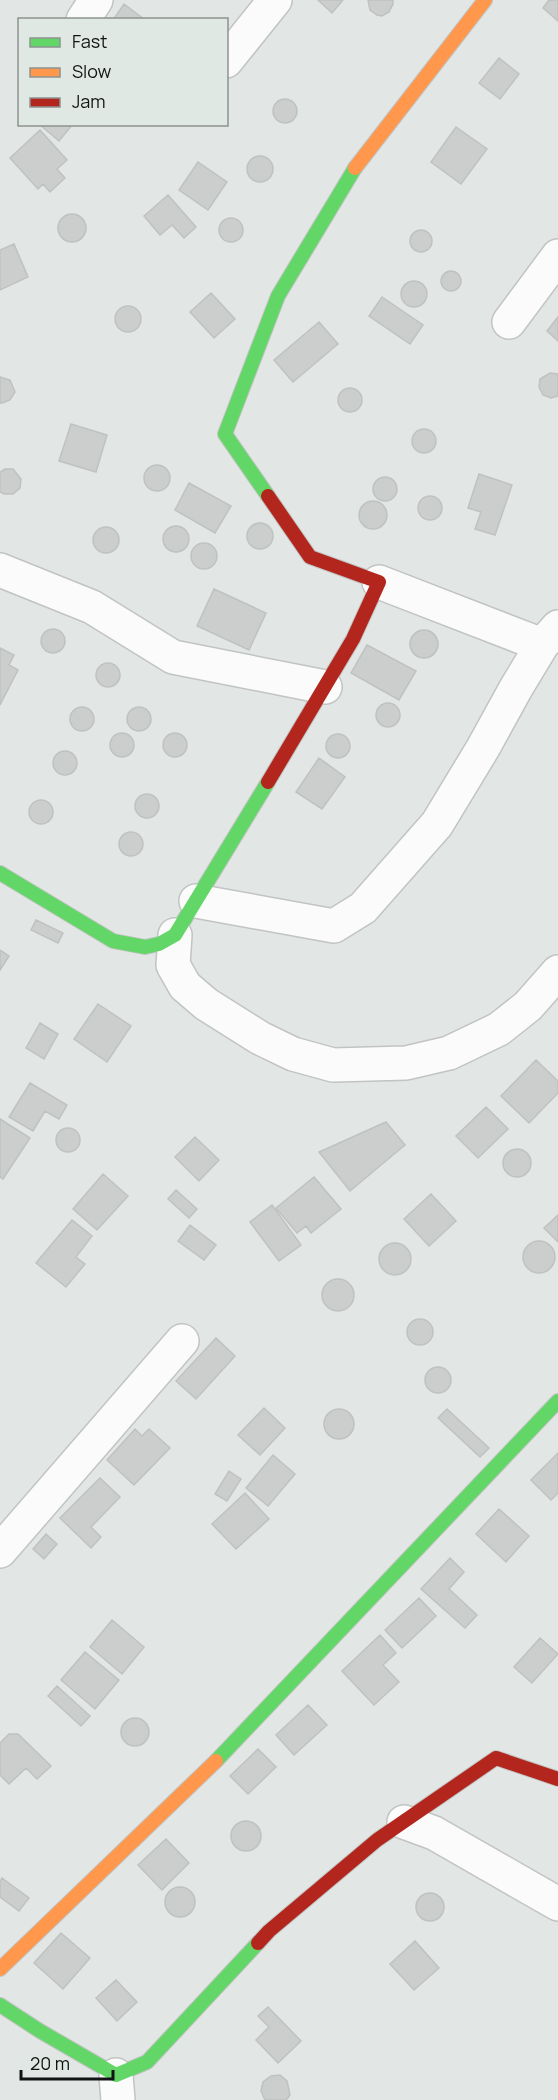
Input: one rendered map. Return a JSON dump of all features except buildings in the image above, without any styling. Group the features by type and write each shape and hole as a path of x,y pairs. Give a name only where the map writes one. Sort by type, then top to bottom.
{"street":[{"path":"84,18 96,0"},
{"path":"228,59 275,0"},
{"path":"196,901 334,926 363,908 437,824 550,636 310,558 225,434 278,296 356,166 485,0"},
{"path":"509,322 558,256"},
{"path":"0,570 92,607 173,657 325,687"},
{"path":"0,873 113,941 132,947 150,948 163,944 175,935 353,639 379,582"},
{"path":"175,935 173,966 185,986 206,1004 260,1038 293,1054 333,1065 406,1063 449,1053 499,1029 528,1006 558,972"},
{"path":"0,1551 182,1341"},
{"path":"0,1969 238,1740 558,1401"},
{"path":"0,2005 117,2087 147,2062 269,1930 377,1840 496,1758 558,1779"},
{"path":"404,1822 434,1833 558,1904"}],"traffic: fast":[{"path":"268,496 225,434 278,296 355,168"},
{"path":"0,873 113,941 145,947 159,944 175,935 268,782"},
{"path":"216,1761 558,1401"},
{"path":"0,2005 116,2075 147,2062 258,1943"}],"traffic: slow":[{"path":"355,168 485,0"},
{"path":"0,1969 216,1761"}],"traffic: jam":[{"path":"268,496 310,557 379,582 353,639 268,782"},
{"path":"258,1943 269,1931 377,1840 496,1758 558,1779"}]}
